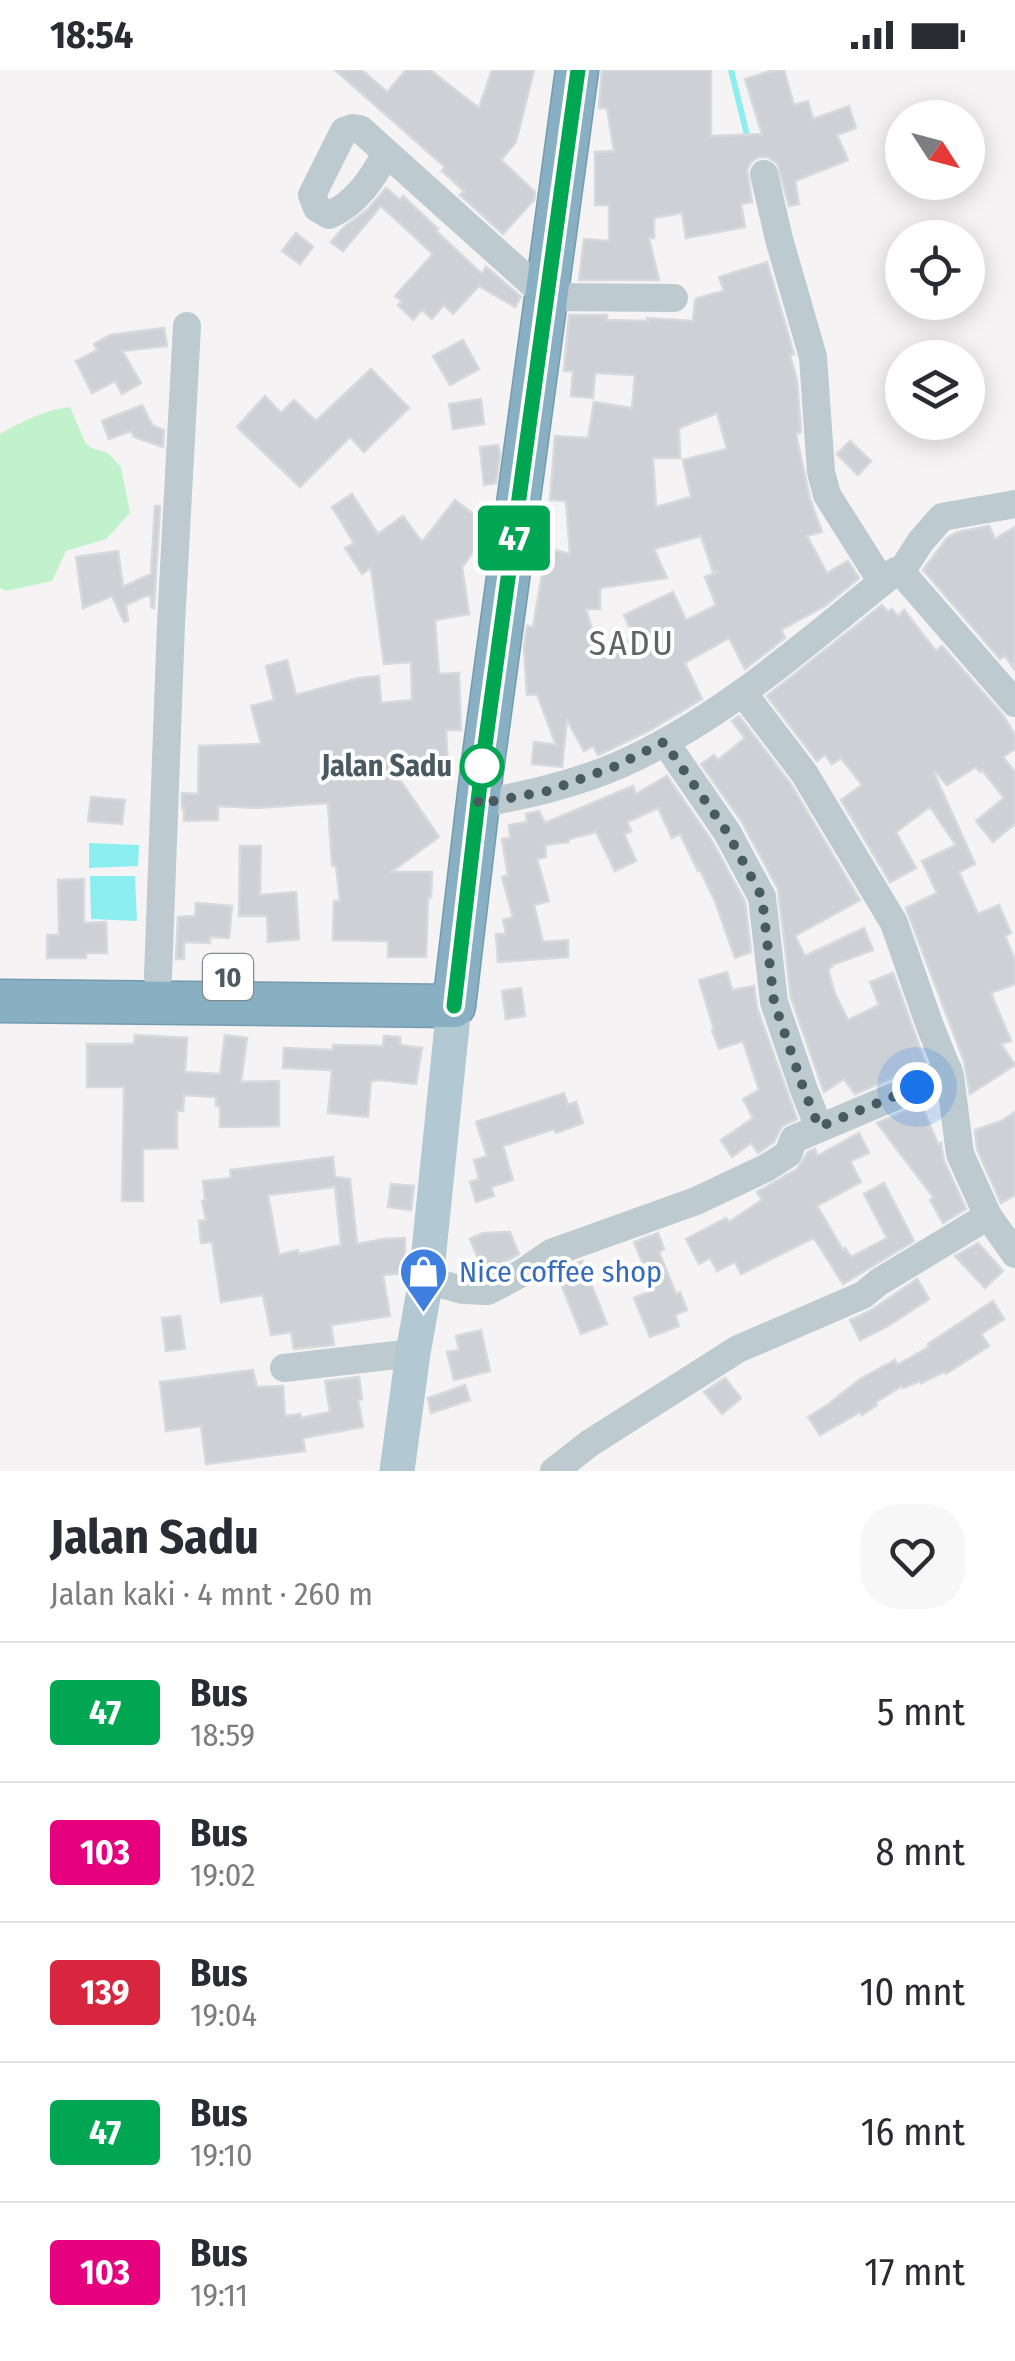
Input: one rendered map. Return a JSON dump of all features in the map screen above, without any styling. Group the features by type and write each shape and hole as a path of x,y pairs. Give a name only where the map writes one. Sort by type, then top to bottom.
{"highway":[{"path":"455,992 574,72"},
{"name":"10","path":"0,976 158,976 455,992"},
{"name":"10","path":"0,1001 455,992"}],"main road":[{"path":"397,1471 426,1280 455,992"}],"street":[{"path":"386,153 546,298 674,298"},
{"path":"764,174 813,357 826,495 892,577 1015,703"},
{"path":"158,976 187,326"},
{"path":"478,804 548,791 616,766 664,742 743,693 892,577 942,517 1015,504"},
{"path":"743,693 804,773 894,923 948,1069 960,1154 988,1216 1015,1254"},
{"path":"664,742 727,832 762,897 774,1002 819,1127"},
{"path":"426,1280 463,1290 488,1291 551,1253 696,1202 788,1154 794,1138 917,1087 948,1069"},
{"path":"554,1471 738,1349 863,1295 988,1216"},
{"path":"284,1368 413,1353"}],"green space":[{"path":"70,407 85,442 108,453 121,467 130,513 106,539 66,551 52,581 6,591 0,588 0,434 34,417"}],"water":[{"path":"89,843 139,845 138,866 89,868"},
{"path":"90,876 135,876 137,921 91,919"}],"building":[{"path":"335,70 362,70 387,92 406,70 430,70 479,108 492,70 534,70 516,142 501,160 535,192 534,200 503,234 460,195 464,191 442,171 445,167"},
{"path":"602,70 711,70 711,136 762,134 745,79 784,70 794,105 808,101 813,119 849,106 856,128 837,135 848,160 795,181 799,204 789,206 777,163 759,157 747,170 752,202 741,204 745,227 686,238 682,213 654,218 654,238 649,238 659,280 579,280 584,239 609,241 609,205 595,205 595,152 614,151 607,108 599,108"},
{"path":"386,188 400,200 403,196 482,274 486,267 521,297 515,307 479,286 453,314 444,305 432,319 422,310 413,320 395,296 433,254 381,206 343,251 331,242"},
{"path":"296,233 313,247 300,264 282,251"},
{"path":"767,262 794,354 790,355 797,380 801,432 796,434 810,499 822,532 807,536 827,573 848,561 859,578 825,606 781,630 785,638 745,669 729,638 685,663 702,699 649,731 598,755 593,746 584,751 567,720 562,767 532,764 534,742 556,745 537,694 527,695 527,626 533,627 547,548 570,554 566,501 550,500 555,436 588,438 594,402 632,408 635,375 595,373 593,398 571,396 573,371 564,371 569,315 607,315 607,320 693,321 697,298 724,291 719,277","holes":["717,413 727,449 683,460 691,497 656,507 653,458 680,458 679,428","701,536 713,572 719,571 705,577 716,605 686,620 673,592 624,615 634,637 599,653 586,609 600,609 600,588 667,578 654,549"]},
{"path":"164,328 167,346 122,351 141,383 122,394 115,381 92,393 76,361 97,350 94,344 110,335"},
{"path":"463,340 479,369 450,385 433,356"},
{"path":"371,369 409,408 364,452 350,437 300,487 237,427 265,396 281,413 294,400 316,421"},
{"path":"481,399 484,424 453,429 449,404"},
{"path":"142,405 153,426 164,430 163,447 134,437 131,431 109,439 102,421"},
{"path":"850,441 871,461 858,475 837,454"},
{"path":"498,445 496,483 484,485 480,447"},
{"path":"352,494 378,534 403,516 422,542 455,500 490,527 462,567 469,614 435,620 439,674 459,673 461,730 446,730 448,773 398,777 439,837 391,872 432,872 426,957 388,957 388,941 333,940 334,901 340,901 336,866 332,866 328,803 256,808 218,806 218,820 184,821 182,793 198,794 199,746 261,744 251,706 274,700 266,666 287,660 296,695 379,676 381,703 412,700 411,662 384,664 371,568 362,574 345,548 354,543 332,507"},
{"path":"155,506 160,506 154,608 151,596 145,596 126,605 128,621 124,622 112,596 83,608 76,557 118,551 123,587 151,574"},
{"path":"989,526 995,539 1015,527 1015,670 1005,656 1000,659 923,570 947,538"},
{"path":"882,605 898,616 904,610 936,651 942,646 1003,715 1015,735 1015,749 1003,757 1015,772 1015,824 993,842 976,821 1004,798 982,770 976,767 947,785 934,773 975,864 959,872 978,914 999,905 1011,933 1005,936 1015,960 1015,984 991,993 1011,1041 1001,1044 1015,1065 970,1094 964,1061 906,908 937,893 922,861 956,845 930,807 896,832 916,868 890,882 841,800 862,785 841,758 832,764 825,755 817,761 767,696"},
{"path":"739,716 790,783 860,900 795,936 805,956 864,928 873,950 828,969 835,994 848,1020 879,1005 870,982 893,973 925,1062 855,1094 844,1079 824,1092 791,998 778,889 742,822 701,764 714,755 718,760 745,738 732,721"},
{"path":"667,776 712,841 745,902 751,952 735,958 700,870 680,834 672,838 658,808 627,822 631,831 624,834 636,861 615,871 596,832 569,842 545,845 546,857 537,859 549,901 534,905 543,942 568,940 568,957 498,962 496,934 506,934 503,920 513,917 502,877 508,875 502,839 510,838 509,825 527,822 526,814 539,811 545,823 633,786 636,794"},
{"path":"91,797 125,800 122,824 88,821"},
{"path":"240,846 261,846 260,895 296,892 299,939 268,942 267,916 239,916"},
{"path":"84,879 84,923 106,922 107,953 86,953 86,958 47,958 47,935 59,935 58,880"},
{"path":"196,903 232,906 229,938 210,937 210,943 184,942 184,959 176,959 178,917 195,916"},
{"path":"727,972 732,990 754,986 757,1008 797,1119 782,1126 774,1142 758,1153 751,1143 732,1157 721,1140 753,1118 743,1099 759,1090 743,1041 719,1049 712,1030 699,980"},
{"path":"521,988 525,1016 506,1019 502,991"},
{"path":"135,1035 187,1038 185,1072 220,1074 225,1035 247,1038 241,1082 279,1081 279,1126 220,1127 216,1097 184,1095 183,1111 177,1111 177,1148 143,1149 143,1201 122,1201 124,1087 87,1087 87,1044 134,1044"},
{"path":"384,1036 400,1037 400,1045 422,1048 416,1084 371,1081 368,1117 328,1113 332,1070 283,1068 284,1048 383,1046"},
{"path":"564,1093 568,1105 576,1102 583,1123 503,1146 513,1180 491,1187 494,1196 476,1202 470,1182 479,1179 474,1160 487,1156 476,1122"},
{"path":"921,1104 938,1144 941,1143 944,1161 966,1209 943,1223 930,1200 934,1198 877,1123"},
{"path":"1015,1112 1015,1195 1001,1203 977,1149 975,1130"},
{"path":"859,1133 869,1153 850,1161 861,1182 817,1206 851,1257 887,1238 864,1194 884,1183 914,1241 843,1284 814,1238 741,1274 735,1262 717,1271 710,1258 699,1264 686,1239 726,1218 729,1222 762,1200 757,1192 797,1169 808,1152 815,1149 817,1156"},
{"path":"333,1157 335,1177 350,1179 357,1244 405,1238 405,1273 383,1275 390,1316 331,1325 334,1345 294,1349 291,1332 271,1335 263,1295 221,1302 212,1242 201,1243 199,1221 206,1220 203,1181 231,1178 230,1170","holes":["335,1187 341,1245 279,1255 268,1195"]},
{"path":"391,1184 414,1186 411,1210 388,1207"},
{"path":"510,1232 519,1254 484,1273 470,1239 483,1233"},
{"path":"658,1233 664,1249 659,1252 687,1310 675,1315 679,1326 650,1337 634,1298 654,1290 634,1242"},
{"path":"978,1243 1003,1271 985,1288 955,1256"},
{"path":"582,1261 607,1324 581,1334 556,1271"},
{"path":"917,1279 929,1299 860,1340 850,1320"},
{"path":"993,1301 1004,1319 981,1334 989,1346 946,1374 902,1386 862,1415 860,1412 820,1435 808,1417 860,1379 929,1347 928,1344"},
{"path":"180,1316 185,1349 166,1351 162,1318"},
{"path":"481,1330 490,1371 454,1380 447,1352 459,1350 456,1336"},
{"path":"253,1370 257,1387 283,1386 285,1416 300,1414 301,1418 330,1412 325,1381 359,1377 363,1427 303,1438 305,1451 206,1464 201,1426 166,1431 160,1382"},
{"path":"725,1378 741,1398 722,1414 704,1392"},
{"path":"465,1385 470,1400 431,1413 428,1398"}],"waterway":[{"path":"731,70 748,139"}],"bus line":[{"name":"47","path":"454,1006 482,767 578,70"}],"place":[{"name":"Jalan Sadu","path":"482,766"},
{"name":"Nice coffee shop","path":"424,1314"}],"district":[{"name":"SADU","path":"632,643"}],"route":[{"path":"482,766 478,804 548,791 616,766 664,742 727,832 762,897 774,1002 819,1127 917,1087"}]}
